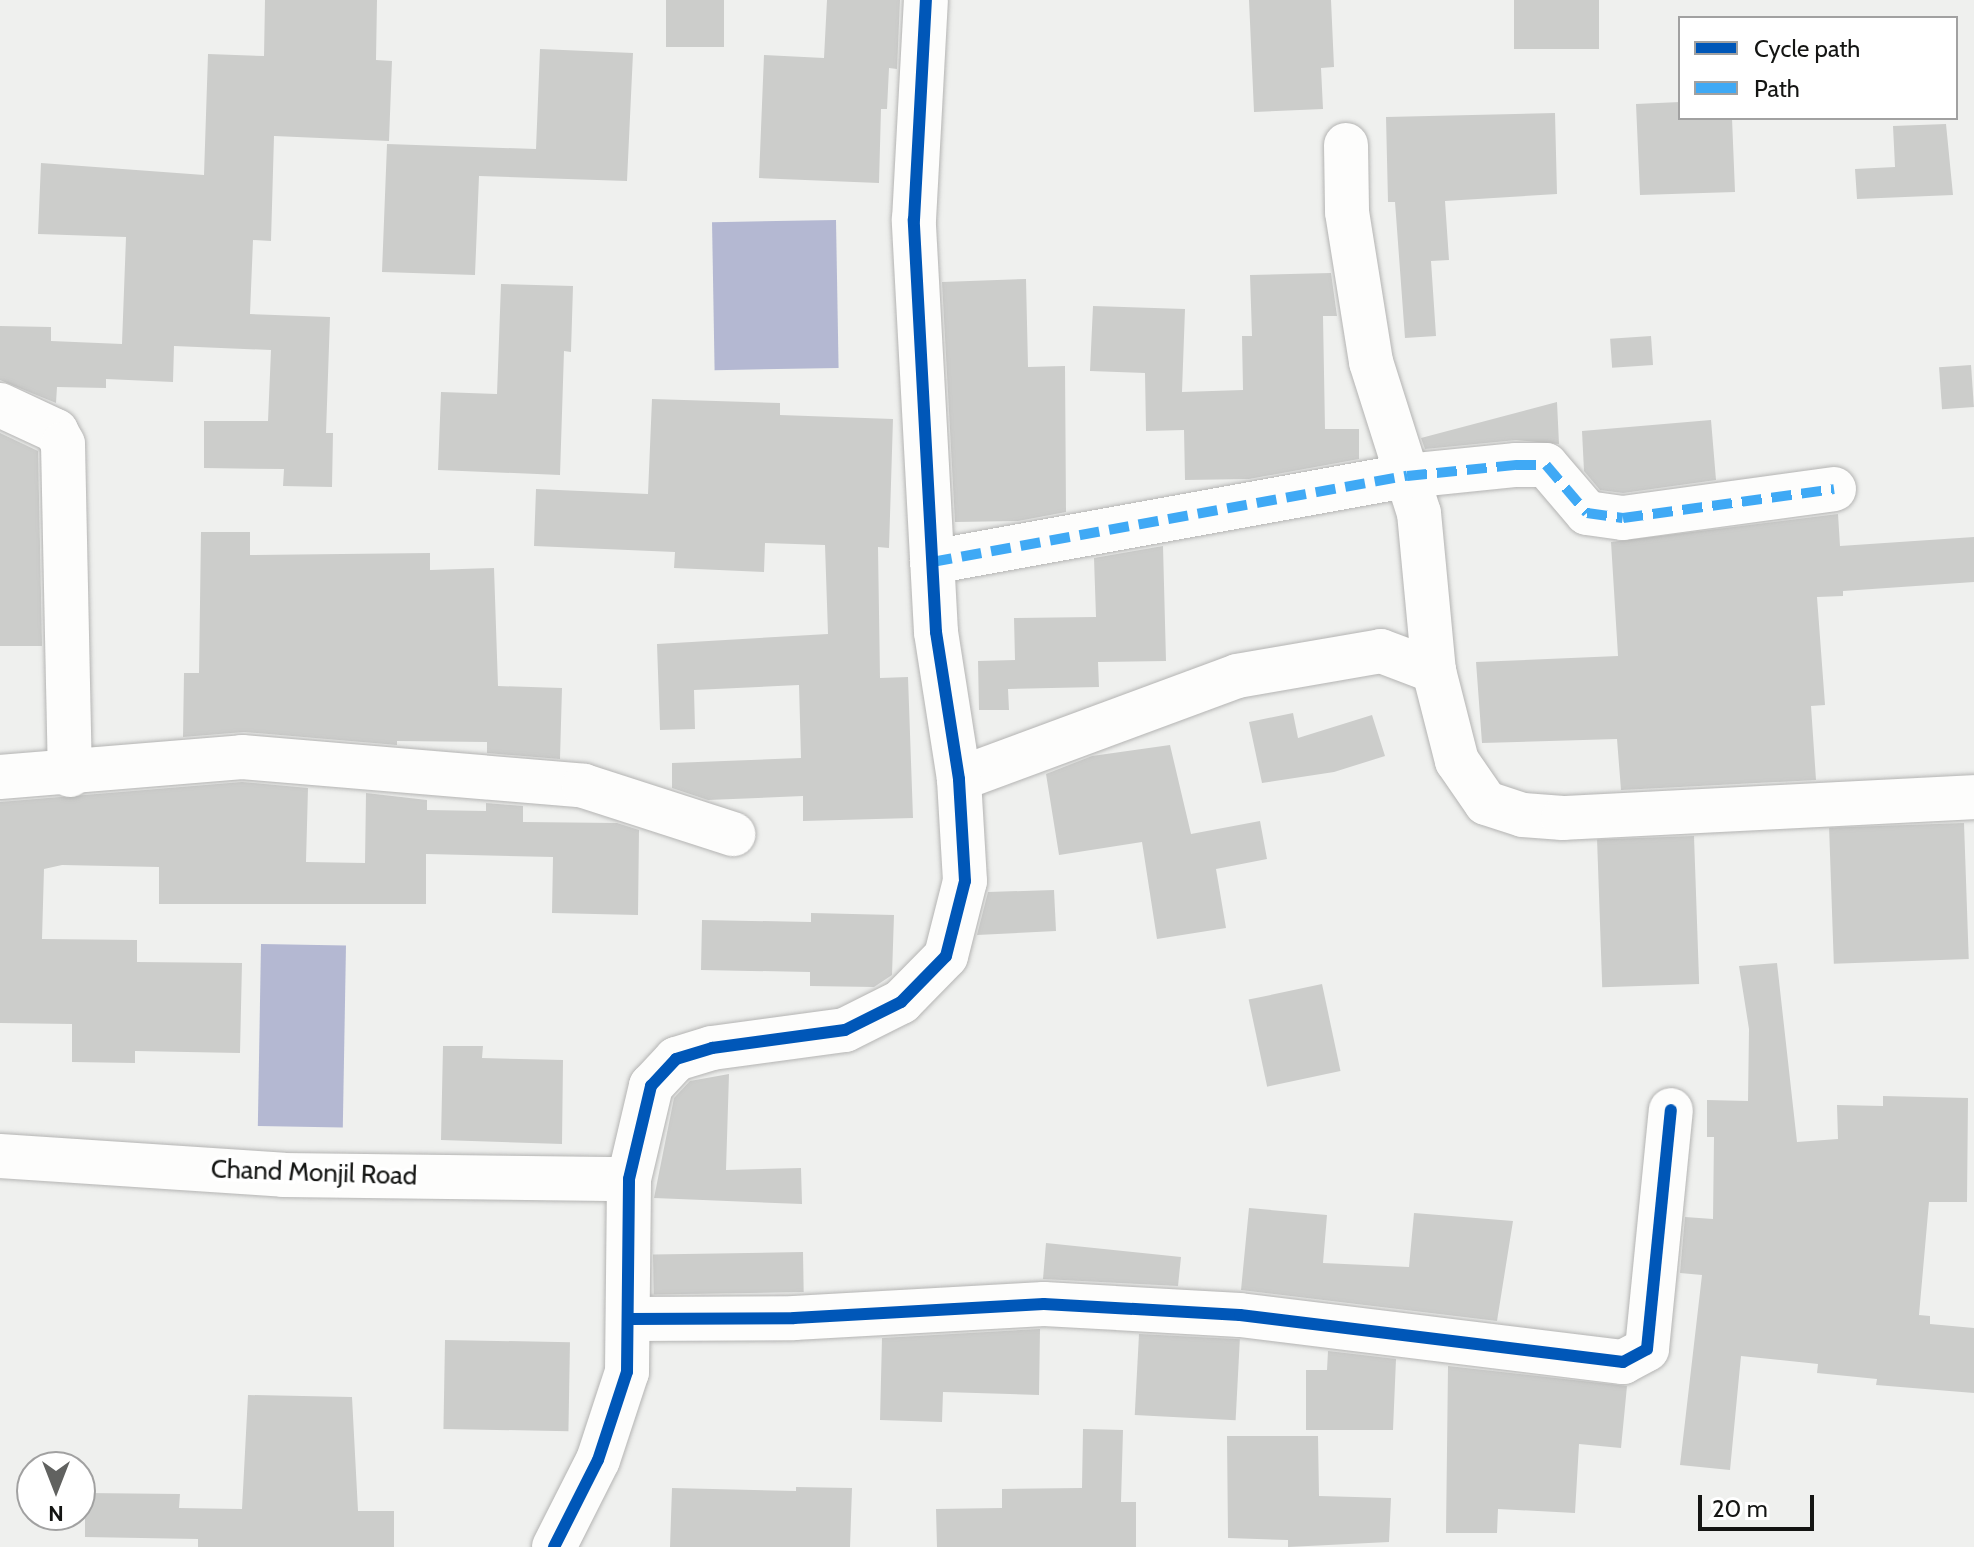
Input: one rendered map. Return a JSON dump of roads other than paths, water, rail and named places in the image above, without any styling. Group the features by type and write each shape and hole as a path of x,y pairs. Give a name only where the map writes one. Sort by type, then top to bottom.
{"street":[{"path":"554,1547 608,1431 627,1372 629,1179 651,1086 676,1059 712,1048 845,1030 901,1002 946,956 965,881 959,779 936,632 914,220 926,0"},
{"path":"1346,145 1347,212 1371,362 1419,513 1434,671 1457,761 1486,803 1523,815 1563,818 1974,797"},
{"path":"0,405 56,431 63,444 70,775"},
{"path":"932,562 1407,476 1546,465 1587,513 1623,518 1834,489"},
{"path":"959,779 1237,676 1381,651 1434,671"},
{"path":"0,777 70,775 242,757 569,785 733,834"},
{"path":"628,1319 794,1318 1044,1304 1240,1315 1623,1362 1647,1349 1671,1110"},
{"name":"Chand Monjil Road","path":"0,1156 283,1175 629,1179"}],"water":[{"path":"836,220 839,368 715,370 712,222"},
{"path":"261,944 346,945 343,1127 258,1126"}]}
